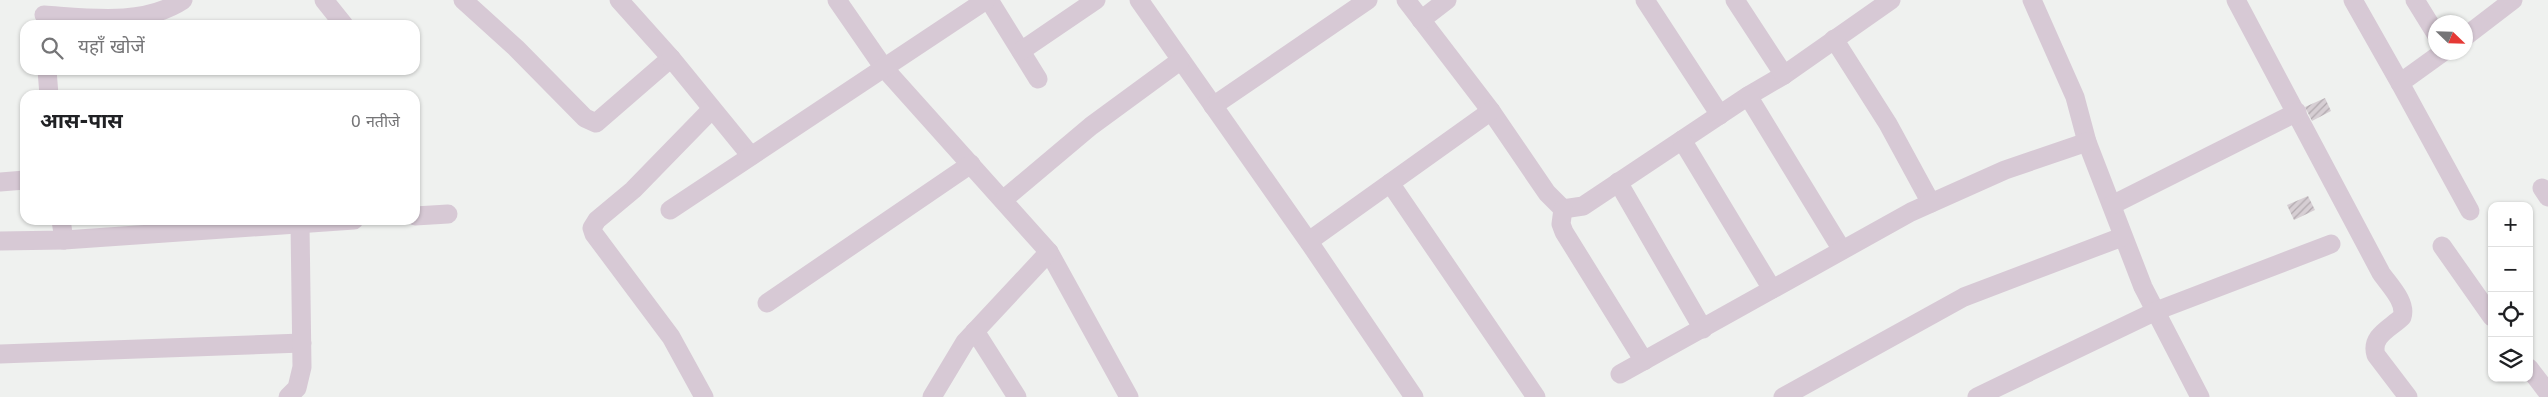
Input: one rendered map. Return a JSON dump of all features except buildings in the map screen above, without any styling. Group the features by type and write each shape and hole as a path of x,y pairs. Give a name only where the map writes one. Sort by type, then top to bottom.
{"street":[{"path":"45,13 97,18 135,16 158,11 183,0"},
{"path":"324,0 340,20"},
{"path":"463,0 516,48 586,118 596,123 671,58"},
{"path":"619,0 671,58 751,156"},
{"path":"837,0 884,68 1049,252 1129,397"},
{"path":"670,210 987,0 1038,79"},
{"path":"1020,51 1096,0"},
{"path":"1139,0 1309,241 1414,397"},
{"path":"1213,106 1368,0"},
{"path":"1406,0 1491,111 1547,192 1563,209"},
{"path":"1421,20 1447,0"},
{"path":"1645,0 1720,115"},
{"path":"1735,0 1784,75"},
{"path":"1563,209 1583,206 1748,96 1784,75 1892,0"},
{"path":"2032,0 2075,97 2087,142 2112,205 2122,237 2156,312 2200,397"},
{"path":"2236,0 2381,273 2404,308 2402,317 2377,339 2374,348 2376,355 2408,397"},
{"path":"2353,0 2470,211"},
{"path":"2415,0 2428,21"},
{"path":"2473,31 2513,0"},
{"path":"1834,39 1888,124 1931,203"},
{"path":"1003,200 1091,126 1181,60"},
{"path":"2400,83 2432,60"},
{"path":"47,75 48,90"},
{"path":"1748,96 1842,250"},
{"path":"704,397 671,338 634,290 594,234 592,228 597,220 632,190 712,109"},
{"path":"1309,241 1491,111"},
{"path":"2112,205 2297,112"},
{"path":"1682,140 1772,290"},
{"path":"1620,374 1842,250 1931,203 2005,170 2087,142"},
{"path":"767,302 971,164"},
{"path":"0,182 20,180"},
{"path":"1618,182 1703,329"},
{"path":"1390,183 1536,397"},
{"path":"1563,209 1561,224 1564,232 1644,361"},
{"path":"420,216 448,214"},
{"path":"62,225 64,240"},
{"path":"0,242 64,240 285,225"},
{"path":"288,397 297,388 300,380 302,342 300,225"},
{"path":"1784,397 1964,297 2122,237"},
{"path":"1977,397 2156,312 2331,244"},
{"path":"2442,246 2488,311"},
{"path":"932,397 965,342 1049,252"},
{"path":"975,331 1018,397"},
{"path":"0,354 302,342"},
{"path":"2533,374 2546,393"}]}
